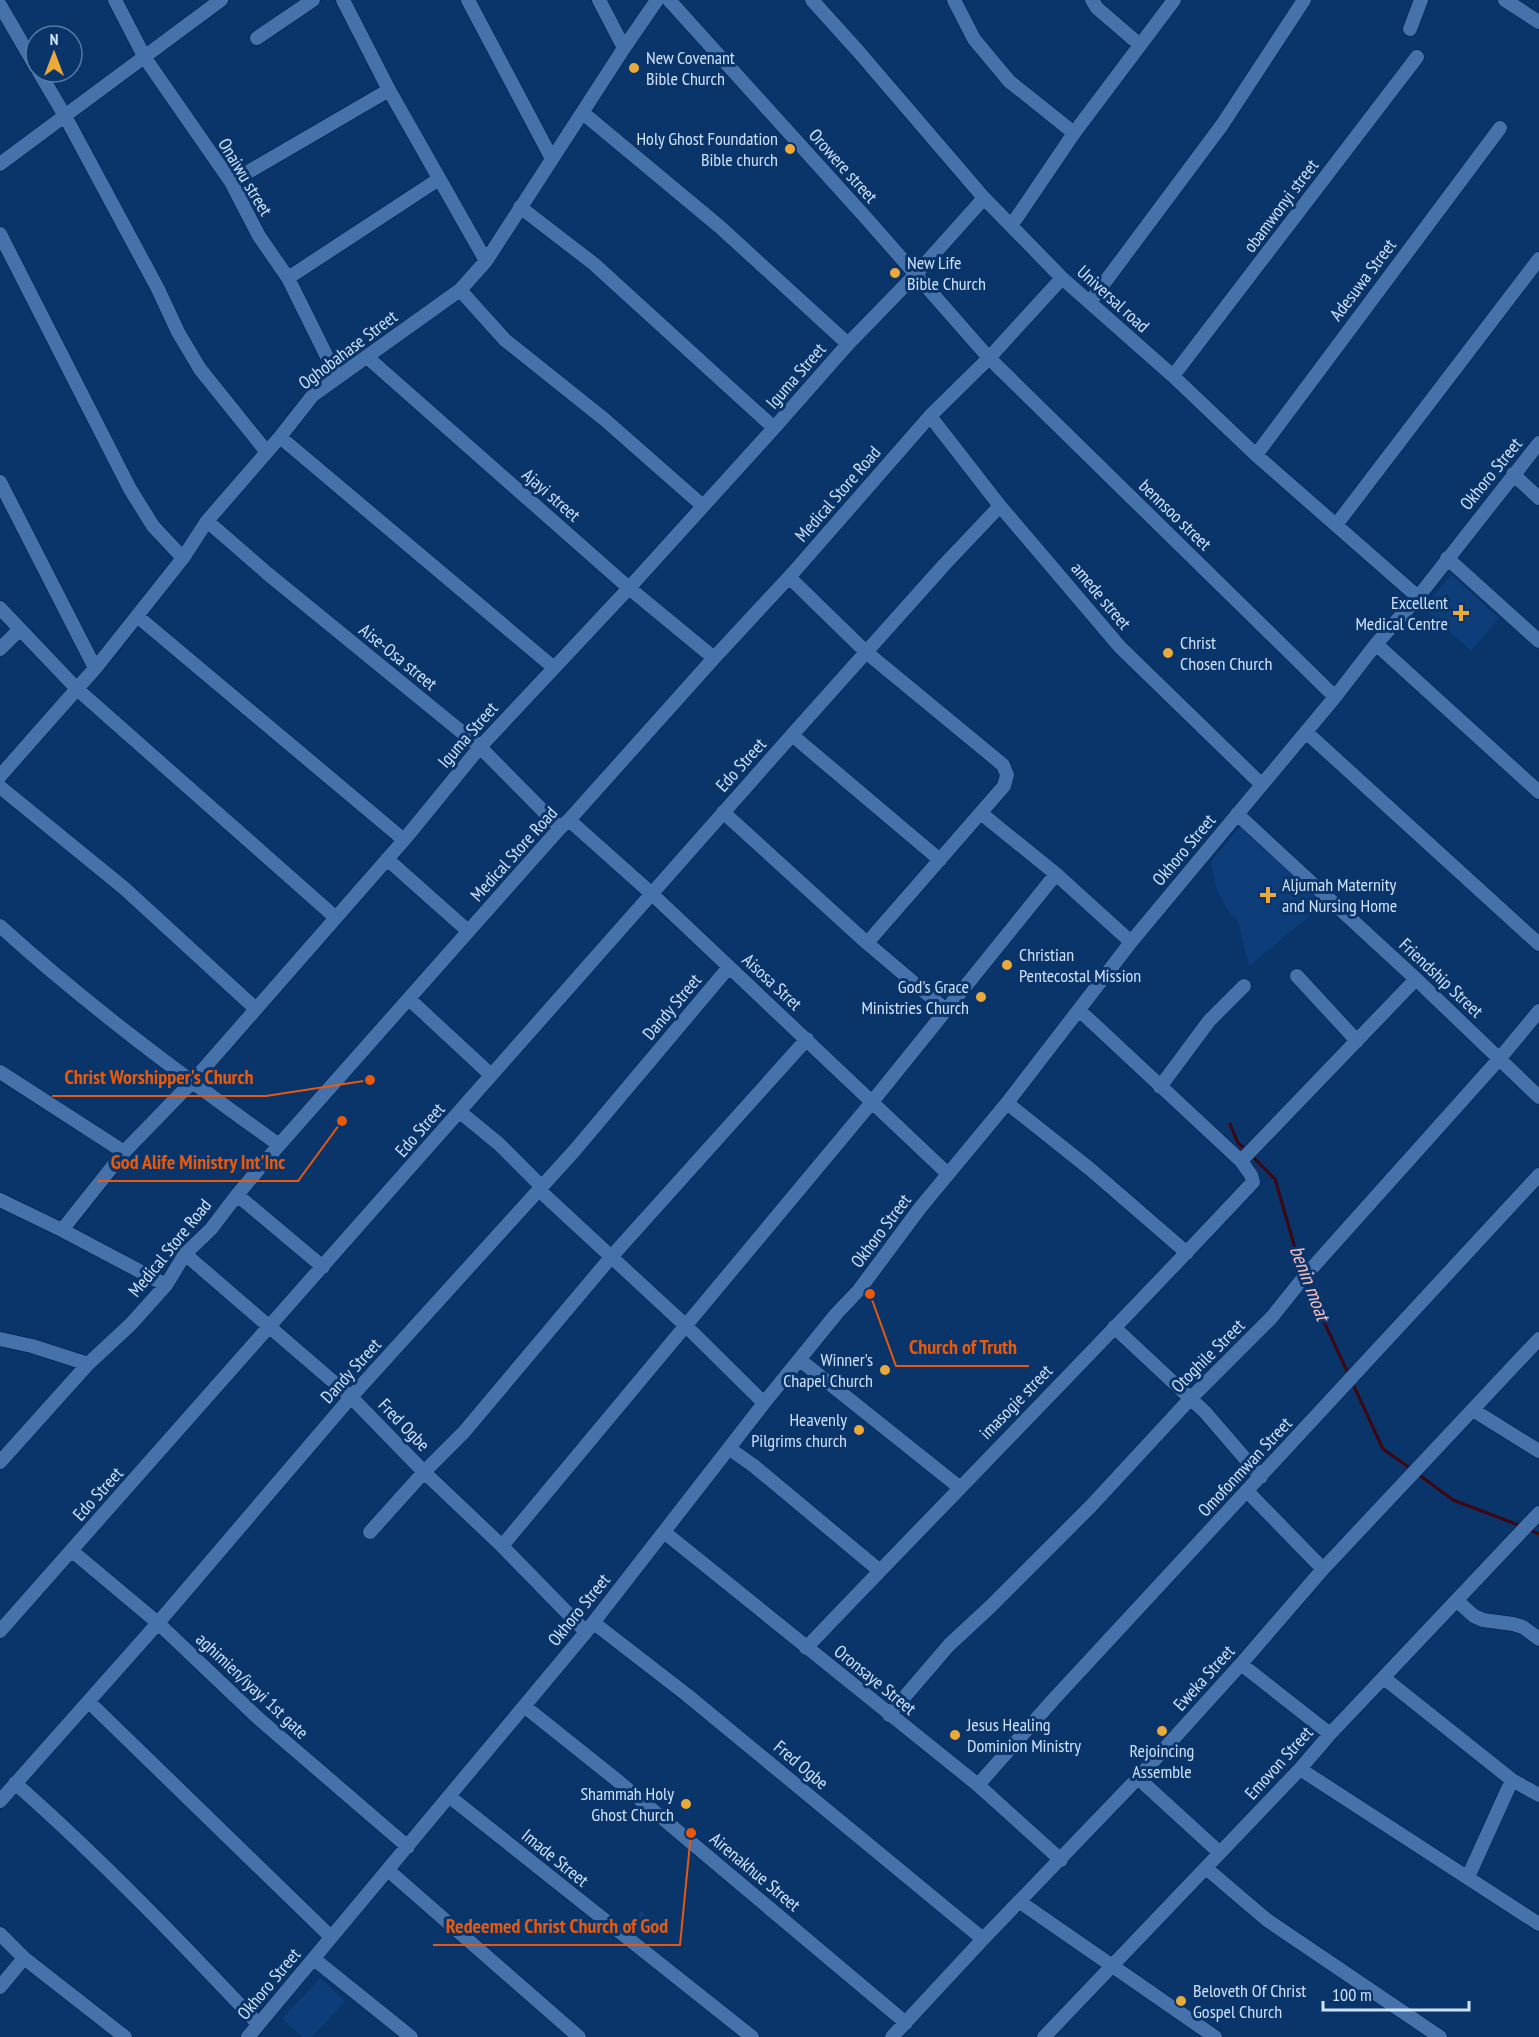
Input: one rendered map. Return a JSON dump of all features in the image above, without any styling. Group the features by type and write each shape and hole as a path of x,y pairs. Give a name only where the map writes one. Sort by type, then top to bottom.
{"street":[{"name":"Onaiwu street","path":"116,0 145,58 231,182 259,236 288,278 337,378"},
{"path":"0,164 221,0"},
{"path":"257,38 313,0"},
{"path":"343,0 390,90 486,261"},
{"path":"468,0 552,159"},
{"path":"600,0 624,48"},
{"name":"Oghobahase Street","path":"0,776 95,668 183,558 207,521 313,395 460,290 486,261 657,0"},
{"name":"Orowere street","path":"669,0 989,358"},
{"name":"Universal road","path":"812,0 984,198 1062,278 1418,597"},
{"path":"954,0 974,39 1009,81 1074,133"},
{"path":"1092,0 1097,8 1140,45"},
{"path":"1011,226 1074,133 1174,0"},
{"path":"1090,302 1222,125 1304,0"},
{"path":"1410,30 1421,0"},
{"path":"1505,0 1539,22"},
{"path":"0,5 24,46"},
{"name":"obamwonyi street","path":"1173,376 1417,57"},
{"path":"46,84 200,369 266,451"},
{"path":"231,182 390,90"},
{"path":"583,113 720,227 848,344"},
{"name":"Adesuwa Street","path":"1256,454 1500,128"},
{"path":"288,278 439,179"},
{"name":"Iguma Street","path":"62,1230 124,1152 192,1082 404,840 480,747 629,588 848,344 915,275 984,198"},
{"path":"520,207 594,264 774,428"},
{"path":"0,234 130,489 153,526 183,558"},
{"path":"1336,525 1539,259"},
{"name":"Medical Store Road","path":"1,1459 88,1364 131,1324 166,1285 185,1254 211,1229 279,1145 468,931 789,577 930,416 989,358 1062,278"},
{"path":"460,290 505,340 604,419 704,506"},
{"name":"Ajayi street","path":"367,357 629,588 714,658"},
{"name":"bennsoo street","path":"989,358 1335,697"},
{"name":"amede street","path":"930,416 1000,506 1120,647 1261,784"},
{"path":"280,437 553,667"},
{"name":"Okhoro Street","path":"248,2037 590,1627 764,1403 837,1313 859,1290 948,1174 1080,1011 1131,942 1335,697 1376,644 1418,597 1539,443"},
{"path":"1513,474 1539,498"},
{"path":"0,482 95,668"},
{"name":"Edo Street","path":"0,1631 723,812 1000,506"},
{"name":"Aise-Osa street","path":"207,521 268,574 480,747 565,824"},
{"path":"1447,558 1539,641"},
{"path":"789,577 866,652 1003,765 1007,775 1004,786 982,814 867,943"},
{"path":"0,608 77,689 335,917"},
{"path":"137,616 404,840"},
{"path":"0,649 20,629"},
{"path":"1376,644 1539,792"},
{"path":"1306,732 1539,944"},
{"path":"792,735 940,860"},
{"path":"0,787 124,888 256,1009"},
{"path":"723,812 867,943 945,1010"},
{"path":"982,814 1056,874 1131,942"},
{"name":"Friendship Street","path":"1237,814 1416,979 1539,1097"},
{"name":"Aisosa Stret","path":"565,824 652,894 948,1174"},
{"path":"387,858 468,931"},
{"path":"502,1546 873,1102 1056,874"},
{"path":"0,926 48,970 100,1012 279,1145"},
{"name":"Dandy Street","path":"0,1801 158,1623 351,1397 541,1189 729,967"},
{"path":"1297,976 1357,1041"},
{"path":"1080,1011 1241,1161 1416,979"},
{"path":"1160,1087 1209,1021 1244,986"},
{"path":"409,999 491,1075"},
{"name":"Otoghile Street","path":"889,1715 949,1646 1091,1506 1190,1399 1272,1317 1304,1277 1500,1058 1539,1011"},
{"path":"370,1532 464,1432 612,1256 807,1040"},
{"path":"0,1072 124,1152"},
{"path":"1006,1103 1090,1169 1187,1253"},
{"path":"460,1112 499,1144 541,1189 764,1403"},
{"name":"imasogie street","path":"806,1648 1187,1253 1252,1182 1251,1174 1241,1161"},
{"name":"Omofonmwan Street","path":"978,1785 1061,1692 1539,1176"},
{"path":"237,1195 322,1267"},
{"path":"0,1200 166,1285"},
{"name":"Fred Ogbe","path":"185,1254 351,1397 424,1472 590,1627 687,1695 983,1939"},
{"path":"1114,1327 1205,1412 1261,1477"},
{"path":"0,1339 32,1346 88,1364"},
{"name":"Eweka Street","path":"892,2037 1138,1778 1323,1569 1539,1339"},
{"path":"800,1360 960,1487"},
{"path":"1473,1410 1539,1451"},
{"path":"730,1449 754,1466 880,1570"},
{"path":"1247,1491 1323,1569"},
{"name":"Emovon Street","path":"1044,2037 1300,1769 1330,1734 1539,1513"},
{"name":"Oronsaye Street","path":"664,1532 978,1785 1061,1860"},
{"name":"aghimien/iyayi 1st gate","path":"72,1551 158,1623 258,1718 408,1846"},
{"path":"1457,1601 1474,1616 1483,1620 1523,1627 1539,1639"},
{"path":"1241,1664 1330,1734"},
{"path":"1384,1678 1512,1780 1539,1795"},
{"path":"89,1702 331,1937"},
{"name":"Airenakhue Street","path":"524,1706 618,1780 906,2023"},
{"path":"1300,1769 1539,1924"},
{"path":"1138,1778 1220,1853"},
{"path":"1468,1877 1512,1780"},
{"path":"15,1783 71,1833 164,1925 258,2024"},
{"name":"Imade Street","path":"450,1797 752,2037"},
{"path":"1206,1868 1267,1920 1440,2037"},
{"path":"389,1870 579,2037"},
{"path":"1020,1902 1113,1965 1205,2035"},
{"path":"0,1934 24,1958 110,2032 125,2037"},
{"path":"0,1987 24,1958"},
{"path":"314,1959 411,2037"}],"shaded area":[{"name":"Excellent Medical Centre","path":"1452,575 1499,618 1471,651 1423,608"},
{"name":"Aljumah Maternity and Nursing Home","path":"1243,824 1324,904 1249,966 1238,921 1226,908 1216,887 1211,861"},
{"path":"641,1911 655,1923 643,1935 630,1923"},
{"path":"320,1978 345,2001 312,2037 302,2037 282,2019"}],"waterway":[{"name":"benin moat","path":"1230,1124 1238,1143 1246,1150"},
{"name":"benin moat","path":"1253,1157 1275,1179 1302,1272"},
{"name":"benin moat","path":"1305,1281 1348,1373"},
{"name":"benin moat","path":"1352,1382 1383,1449 1410,1468"},
{"path":"1418,1474 1453,1500 1521,1526"},
{"path":"1530,1530 1539,1534"}],"place":[{"name":"New Covenant Bible Church","path":"634,68"},
{"name":"Holy Ghost Foundation Bible church","path":"790,149"},
{"name":"New Life Bible Church","path":"895,273"},
{"name":"Excellent Medical Centre","path":"1461,613"},
{"name":"Christ Chosen Church","path":"1168,653"},
{"name":"Aljumah Maternity and Nursing Home","path":"1268,895"},
{"name":"Christian Pentecostal Mission","path":"1007,965"},
{"name":"God's Grace Ministries Church","path":"981,997"},
{"name":"Christ Worshipper's Church","path":"370,1080"},
{"name":"God Alife Ministry Int'Inc","path":"342,1121"},
{"name":"Church of Truth","path":"870,1294"},
{"name":"Winner's Chapel Church","path":"885,1370"},
{"name":"Heavenly Pilgrims church","path":"859,1430"},
{"name":"Rejoincing Assemble","path":"1162,1731"},
{"name":"Jesus Healing Dominion Ministry","path":"955,1735"},
{"name":"Shammah Holy Ghost Church","path":"686,1804"},
{"name":"Redeemed Christ Church of God","path":"691,1833"},
{"name":"Beloveth Of Christ Gospel Church","path":"1181,2001"}]}
